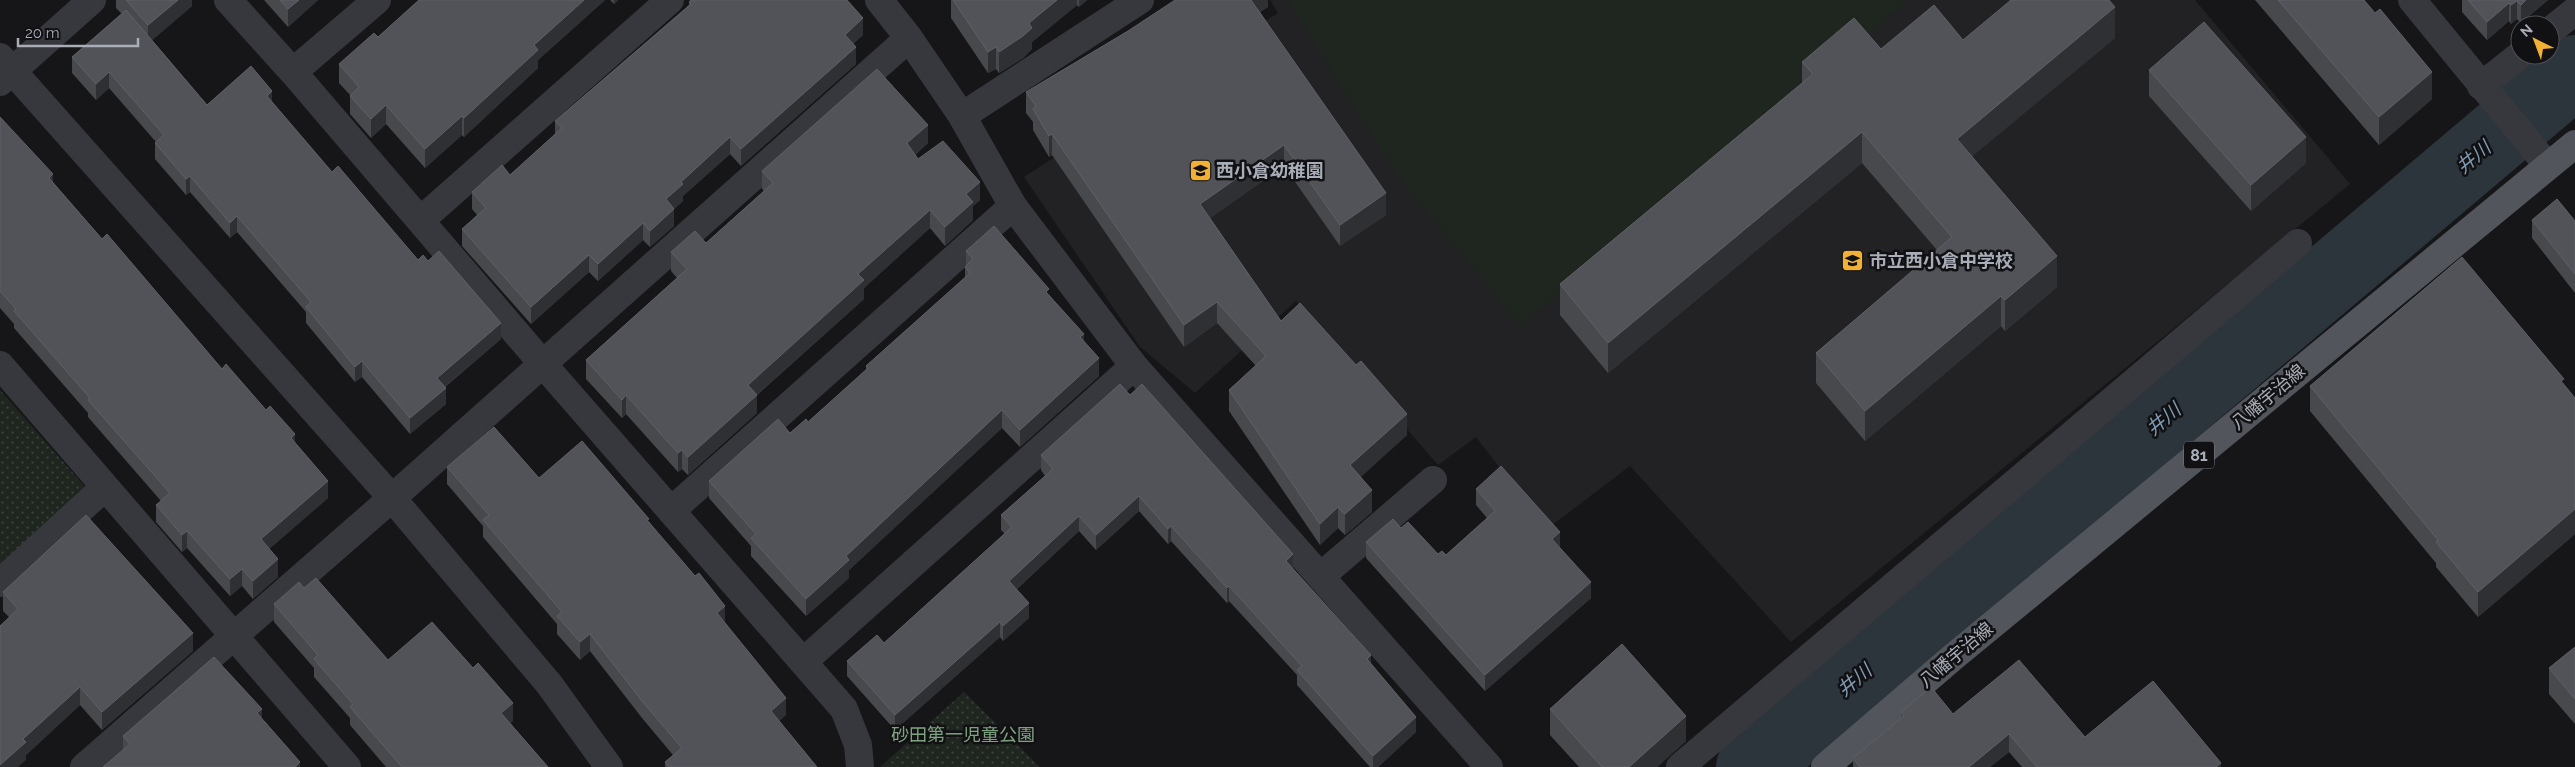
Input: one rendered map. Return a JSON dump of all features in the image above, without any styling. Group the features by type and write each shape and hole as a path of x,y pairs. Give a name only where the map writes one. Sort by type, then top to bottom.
{"main road":[{"name":"八幡宇治線","path":"1825,767 1952,658 2575,144"}],"street":[{"path":"92,0 4,70 392,498 549,684 609,767"},
{"path":"228,0 422,220 542,363 844,709 858,745 860,767"},
{"path":"293,72 377,0"},
{"path":"422,220 670,0"},
{"path":"879,0 909,38 962,116 1012,206 1134,366 1322,576 1489,767"},
{"path":"962,116 1140,0"},
{"path":"2412,0 2548,166"},
{"path":"2560,23 2575,11"},
{"path":"84,767 233,634 392,498 909,38"},
{"path":"2485,90 2510,65"},
{"path":"672,510 1012,206"},
{"path":"1680,767 2298,243"},
{"path":"0,365 347,767"},
{"path":"803,662 1134,366"},
{"path":"1322,576 1433,480"},
{"path":"0,583 105,487"}],"shaded area":[{"name":"市立西小倉中学校","path":"1270,0 2195,0 2350,184 1791,642 1630,466 1547,529 1476,437 1438,465 1296,301 1195,393 1140,347 1024,177 1278,13"}],"green space":[{"path":"1288,0 1909,0 1520,326 1394,171"},
{"path":"0,390 87,489 0,567"},
{"name":"砂田第一児童公園","path":"964,692 1040,767 880,767"}],"building":[{"path":"126,0 178,0 148,25"},
{"path":"280,0 299,0 288,9"},
{"path":"419,0 584,0 534,45 538,50 464,118 462,116 425,149 386,105 371,119 350,96 359,87 339,64 374,33 378,37"},
{"path":"691,0 847,0 863,18 845,35 856,47 741,149 730,137 681,182 683,184 666,199 674,209 650,231 643,223 598,264 589,255 531,307 462,229 486,208 472,192 502,165 510,175 562,128 555,121 691,4 689,2"},
{"path":"953,0 1057,0 1029,23 1032,28 1023,36 999,52 996,47 988,52"},
{"path":"1175,0 1251,0 1386,193 1340,225 1284,145 1200,204 1281,321 1300,303 1356,365 1361,361 1407,414 1350,465 1372,490 1345,514 1338,507 1320,524 1229,390 1266,356 1217,302 1184,325 1052,134 1049,136 1033,109 1036,106 1026,92 1128,31"},
{"path":"2011,0 2109,0 2115,7 1957,139 2057,256 2005,300 2001,296 1865,411 1816,353 1952,237 1862,132 1608,343 1560,284 1813,74 1802,62 1854,18 1881,49 1934,5 1963,40"},
{"path":"2278,0 2364,0 2375,13 2380,9 2432,72 2379,117"},
{"path":"2468,0 2526,0 2521,5 2517,1 2511,5 2509,3 2487,22"},
{"path":"126,10 207,105 251,66 272,91 267,96 332,172 338,166 418,260 423,255 428,261 439,251 501,323 437,378 446,388 410,418 362,361 355,367 306,307 311,302 237,216 230,223 190,176 186,179 155,143 164,135 109,72 96,84 72,57"},
{"path":"2204,22 2306,137 2251,185 2149,70"},
{"path":"877,69 928,125 907,143 918,159 943,141 980,182 966,194 973,202 945,227 930,210 858,274 864,280 748,385 757,395 688,457 682,450 678,453 626,395 622,400 586,360 687,269 671,252 695,231 706,243 773,183 762,171"},
{"path":"0,117 53,174 49,178 102,239 107,234 222,369 226,364 266,410 270,406 295,434 291,438 328,481 261,539 278,559 253,581 242,569 230,579 187,531 182,535 156,505 170,493 88,400 90,398 14,311 16,309 0,291"},
{"path":"2557,199 2575,221 2575,274 2532,220"},
{"path":"994,226 1049,289 1046,292 1084,334 1080,337 1099,358 1020,430 1002,410 846,556 849,560 806,599 751,538 756,534 709,481 778,419 790,433 806,419 808,422 868,368 866,366 970,273 965,267 973,259 966,251"},
{"path":"2462,257 2564,379 2561,381 2575,398 2575,509 2478,592 2436,542 2438,540 2310,386"},
{"path":"1120,384 1130,395 1142,384 1293,554 1286,561 1371,655 1367,659 1416,717 1373,756 1297,670 1302,666 1229,586 1227,588 1171,526 1168,529 1139,496 1096,535 1079,516 1009,581 1029,603 1003,626 1000,622 895,715 847,661 877,635 884,643 1012,527 1001,515 1053,469 1041,455"},
{"path":"494,427 539,478 582,441 695,576 699,573 725,606 717,613 786,698 771,711 817,767 669,767 665,762 682,748 642,701 590,634 580,642 557,616 562,612 483,520 489,515 447,467"},
{"path":"1501,466 1560,532 1552,539 1591,582 1485,675 1366,542 1393,519 1401,528 1408,522 1438,554 1442,551 1446,555 1495,511 1476,489"},
{"path":"86,515 193,633 102,712 80,687 23,739 26,742 0,765 0,626 18,609 3,592"},
{"path":"316,578 388,660 432,622 473,668 478,663 513,703 501,713 548,767 402,767 350,707 353,704 314,659 318,655 274,604 299,582 304,588"},
{"path":"1622,644 1686,716 1629,767 1602,767 1550,709"},
{"path":"2575,647 2575,699 2549,668"},
{"path":"214,657 262,709 257,713 300,762 295,767 103,767 130,744 123,736"},
{"path":"2019,660 2085,737 2153,681 2221,763 2216,767 2037,767 2009,734 1969,767 1860,767 1853,758 1904,716 1901,712 1931,687 1953,714"}],"waterway":[{"name":"井川","path":"1752,767 2575,71"}],"place":[{"name":"西小倉幼稚園","path":"1200,171"},
{"name":"市立西小倉中学校","path":"1853,261"}]}
